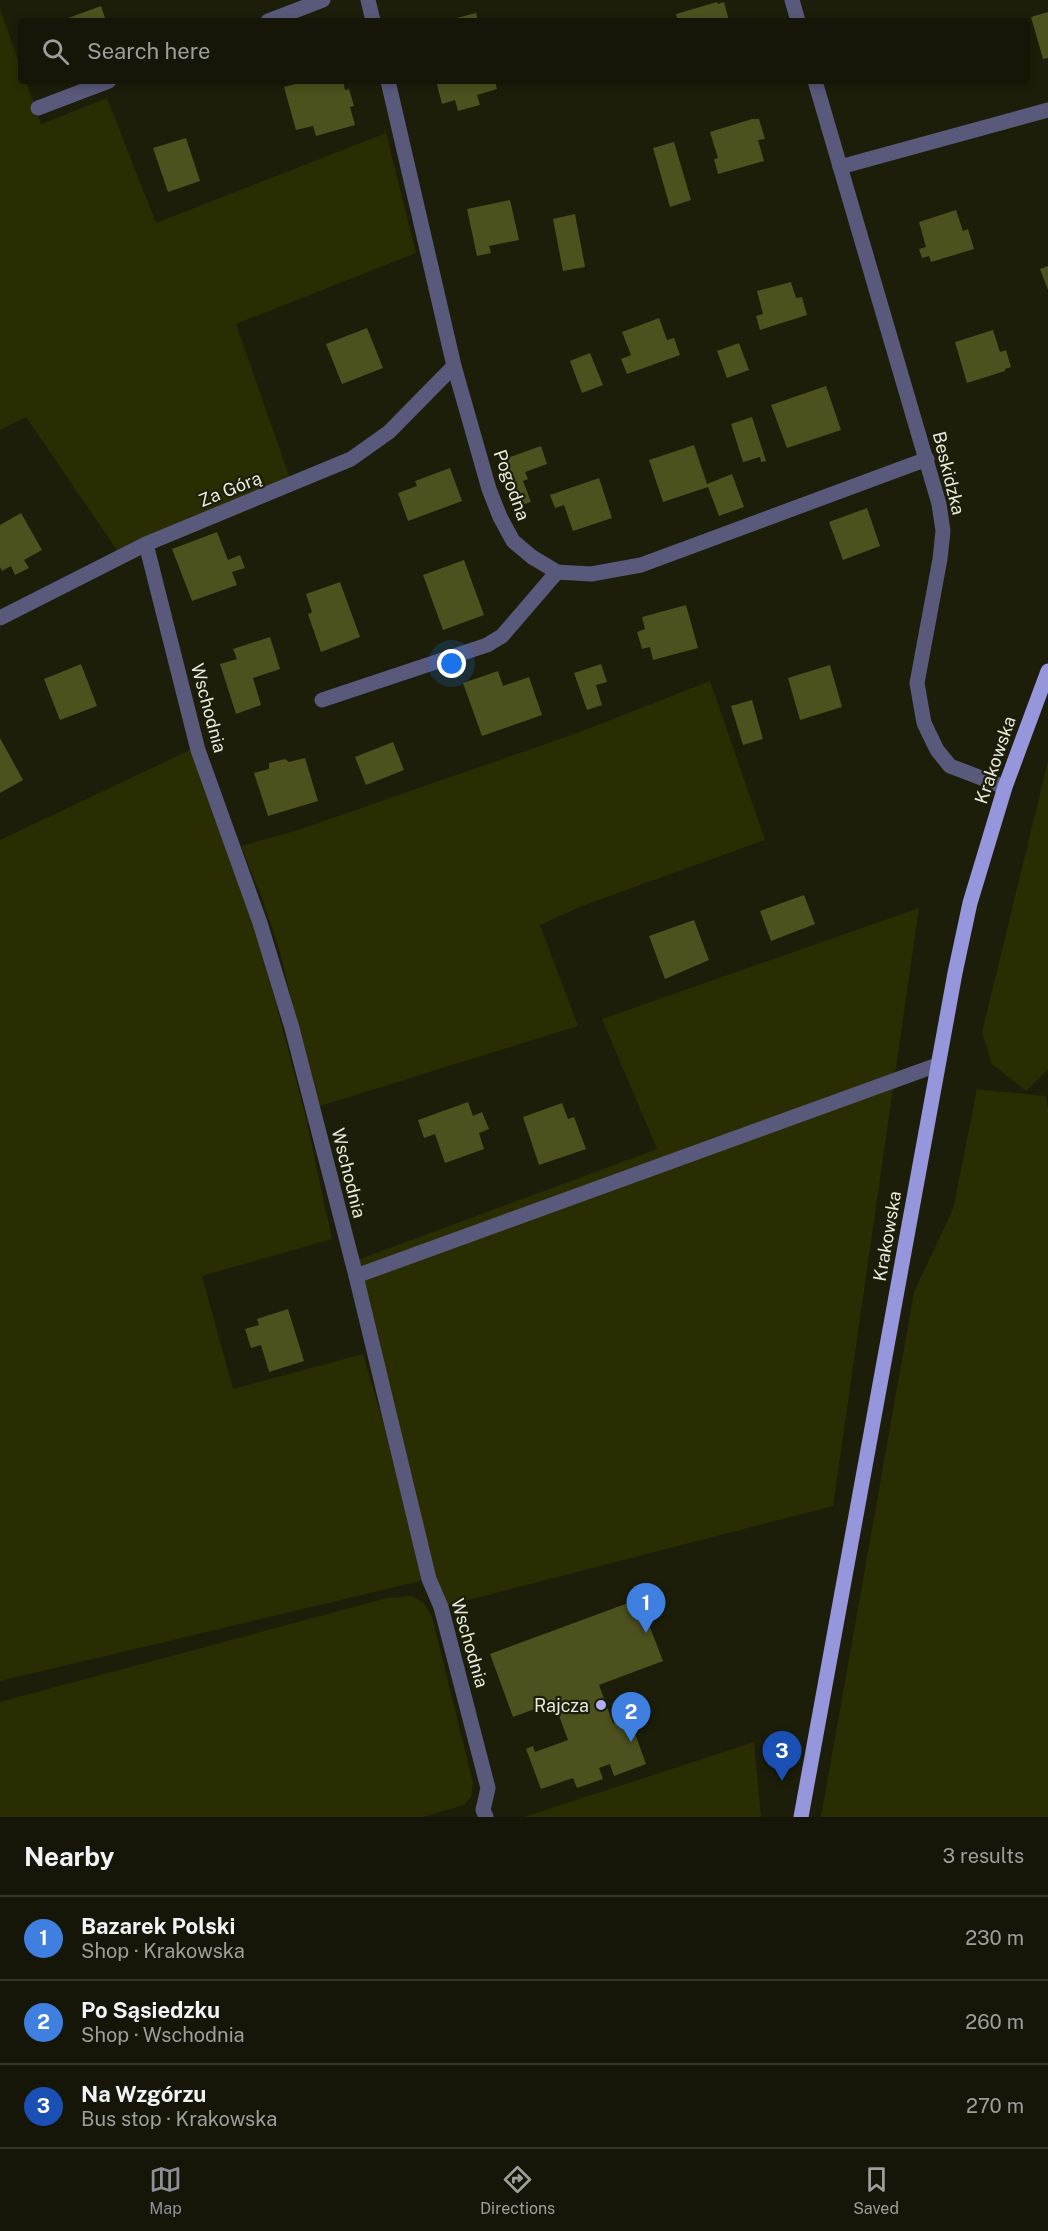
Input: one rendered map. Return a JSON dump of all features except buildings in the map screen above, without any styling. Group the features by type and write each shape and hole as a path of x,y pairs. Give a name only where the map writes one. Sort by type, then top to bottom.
{"main road":[{"name":"Krakowska","path":"801,1817 937,1065 970,903 1005,787 1048,671"}],"street":[{"path":"276,18 323,0"},
{"path":"368,0 372,18"},
{"path":"792,0 797,18"},
{"path":"38,108 101,84"},
{"name":"Pogodna","path":"389,84 454,366 489,489 513,542 532,557 557,572 591,574 641,565 927,459"},
{"name":"Beskidzka","path":"816,84 939,504 943,531 931,615 917,683 924,723 937,750 950,766 1005,787"},
{"path":"840,167 1048,110"},
{"name":"Za Górą","path":"0,618 146,544 351,459 389,432 454,366"},
{"name":"Wschodnia","path":"146,544 198,750 260,923 292,1029 356,1276 429,1579 441,1607 488,1788 483,1810 486,1817"},
{"path":"322,700 487,645 502,636 557,572"},
{"path":"356,1276 937,1065"}],"green space":[{"path":"0,9 18,60 18,84 27,84 41,124 107,98 156,223 386,133 416,253 236,324 292,484 121,556 26,417 0,430"},
{"path":"710,681 765,840 582,906 540,925 578,1026 317,1107 280,952 241,846 298,830 577,733"},
{"path":"194,748 262,950 305,1114 332,1239 202,1276 233,1389 363,1354 426,1567 357,1260 657,1149 602,1019 919,908 833,1506 441,1607 429,1579 0,1681 0,840"},
{"path":"1048,761 1048,1069 1026,1091 992,1064 982,1032"},
{"path":"977,1089 1046,1096 1048,1109 1048,1817 821,1817 914,1292 953,1209"},
{"path":"411,1596 423,1602 432,1617 473,1783 471,1797 464,1805 423,1817 0,1817 0,1702 387,1598"},
{"path":"754,1742 761,1817 524,1817"}],"place":[{"name":"Bazarek Polski","path":"646,1633"},
{"name":"Rajcza","path":"601,1705"},
{"name":"Po Sąsiedzku","path":"631,1742"},
{"name":"Na Wzgórzu","path":"782,1781"}]}
